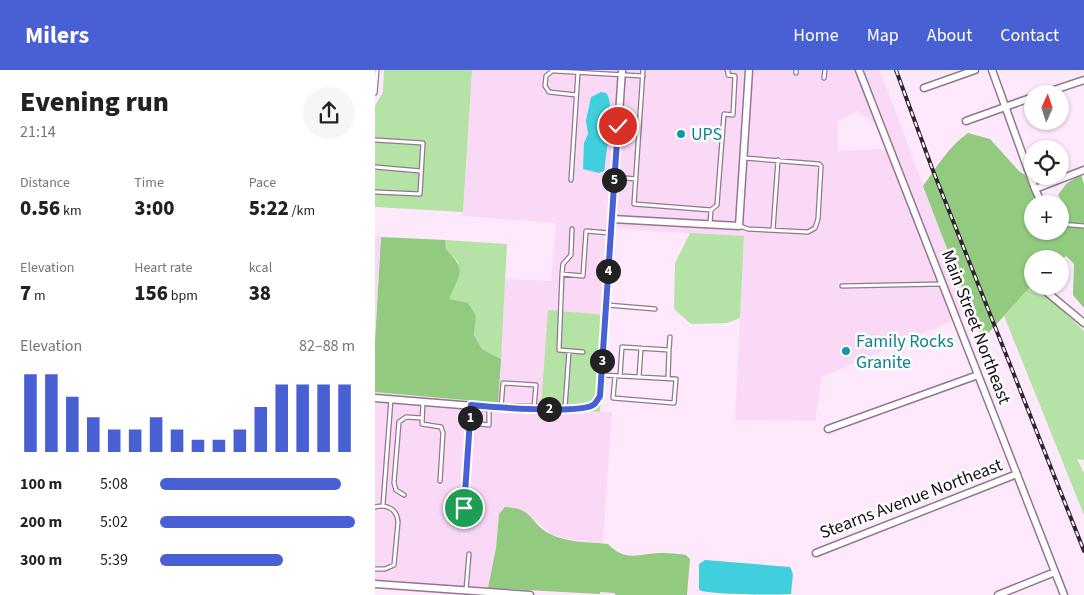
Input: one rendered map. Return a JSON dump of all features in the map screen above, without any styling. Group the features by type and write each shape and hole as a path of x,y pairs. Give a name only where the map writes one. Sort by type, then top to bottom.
{"street":[{"path":"612,219 739,226 749,70"},
{"name":"Main Street Northeast","path":"859,70 1064,595"},
{"path":"924,88 975,70"},
{"path":"992,70 1038,195"},
{"path":"375,398 489,407 565,409 584,408 593,405 600,396 621,72"},
{"path":"1069,85 1084,80"},
{"path":"966,121 1024,100"},
{"path":"1035,189 1084,170"},
{"path":"1050,295 1084,322"},
{"path":"828,429 978,375"},
{"name":"Stearns Avenue Northeast","path":"816,552 1017,474"},
{"path":"998,595 1055,572"},
{"path":"375,584 530,595"},
{"path":"409,586 409,595"}],"lane":[{"path":"375,93 377,70"},
{"path":"643,70 634,204 711,210"},
{"path":"709,225 711,210 717,205 724,114 733,115 735,76 728,75 727,70"},
{"path":"824,78 825,70"},
{"path":"576,95 553,93 547,89 544,82 546,76 552,71 621,72 643,76"},
{"path":"571,180 578,72"},
{"path":"375,140 423,143 420,194 375,192"},
{"path":"739,226 747,229 808,232 815,228 818,219 821,166 819,164 744,158"},
{"path":"773,230 777,160"},
{"path":"375,168 421,171"},
{"path":"615,177 636,179"},
{"path":"1069,225 1084,226"},
{"path":"572,229 571,255 563,264 559,350 583,352"},
{"path":"562,274 583,276 586,231 611,233"},
{"path":"842,286 943,284"},
{"path":"606,305 655,308"},
{"path":"667,379 670,337"},
{"path":"620,376 622,347 669,350"},
{"path":"639,377 641,348"},
{"path":"565,409 569,351"},
{"path":"602,375 676,379 674,403 613,398 615,376"},
{"path":"501,407 503,383 536,385 534,409"},
{"path":"383,505 391,399"},
{"path":"423,401 422,424 441,427 443,433 440,481"},
{"path":"464,508 471,405"},
{"path":"470,423 489,425 489,407"},
{"path":"404,495 396,490 394,483 399,422 407,417 422,418"},
{"path":"375,507 383,505 391,508 398,517 395,561 390,568 375,569"},
{"path":"466,590 469,554"}],"shaded area":[{"path":"472,70 880,70 971,313 822,377 815,421 735,420 744,237 607,228 606,315 541,408 612,412 603,543 567,539 550,534 536,521 499,514 496,548 488,588 375,583 375,392 498,403 505,279 551,281 556,223 463,216","holes":["610,101 610,116 604,171 585,139 588,134 586,120 588,106","857,111 874,123 886,149 838,151 838,121"]},
{"path":"375,236 381,237 375,342"}],"green space":[{"path":"384,70 472,70 463,212 375,207 375,106 383,92"},
{"path":"968,133 990,139 1024,174 1024,185 1031,185 1036,195 1024,195 1024,240 1069,240 1069,195 1058,195 1065,185 1069,185 1069,182 1081,174 1084,184 1084,308 1073,295 1074,264 1069,259 1069,250 1024,250 1024,294 982,340 923,186 949,151"},
{"path":"690,233 744,236 740,318 727,323 691,324 674,309 675,263"},
{"path":"381,237 445,240 446,249 453,256 459,268 458,278 449,299 468,303 476,316 474,335 482,349 501,359 498,403 375,392 375,342"},
{"path":"445,240 507,244 501,359 482,349 474,335 476,316 449,299 458,262 446,249"},
{"path":"1024,294 1052,295 1057,305 1084,331 1084,460 1077,459 1084,473 1084,515 1004,316"},
{"path":"548,310 606,315 600,412 541,407"},
{"path":"505,507 521,510 531,517 543,530 564,539 608,544 622,554 635,556 657,553 686,555 690,559 687,595 616,595 614,593 600,592 600,594 488,588 496,548 499,514"}],"water":[{"path":"601,92 606,93 609,99 610,117 604,171 599,173 583,169 584,143 588,134 586,120 591,97"},
{"path":"705,560 790,567 793,574 791,594 730,594 699,590 699,564"}],"railway":[{"path":"896,70 932,168 1084,551"}],"place":[{"name":"UPS","path":"681,134"},
{"name":"Family Rocks Granite","path":"846,351"}],"route":[{"path":"464,508 471,405 534,409 584,408 593,405 600,396 618,126"}]}
